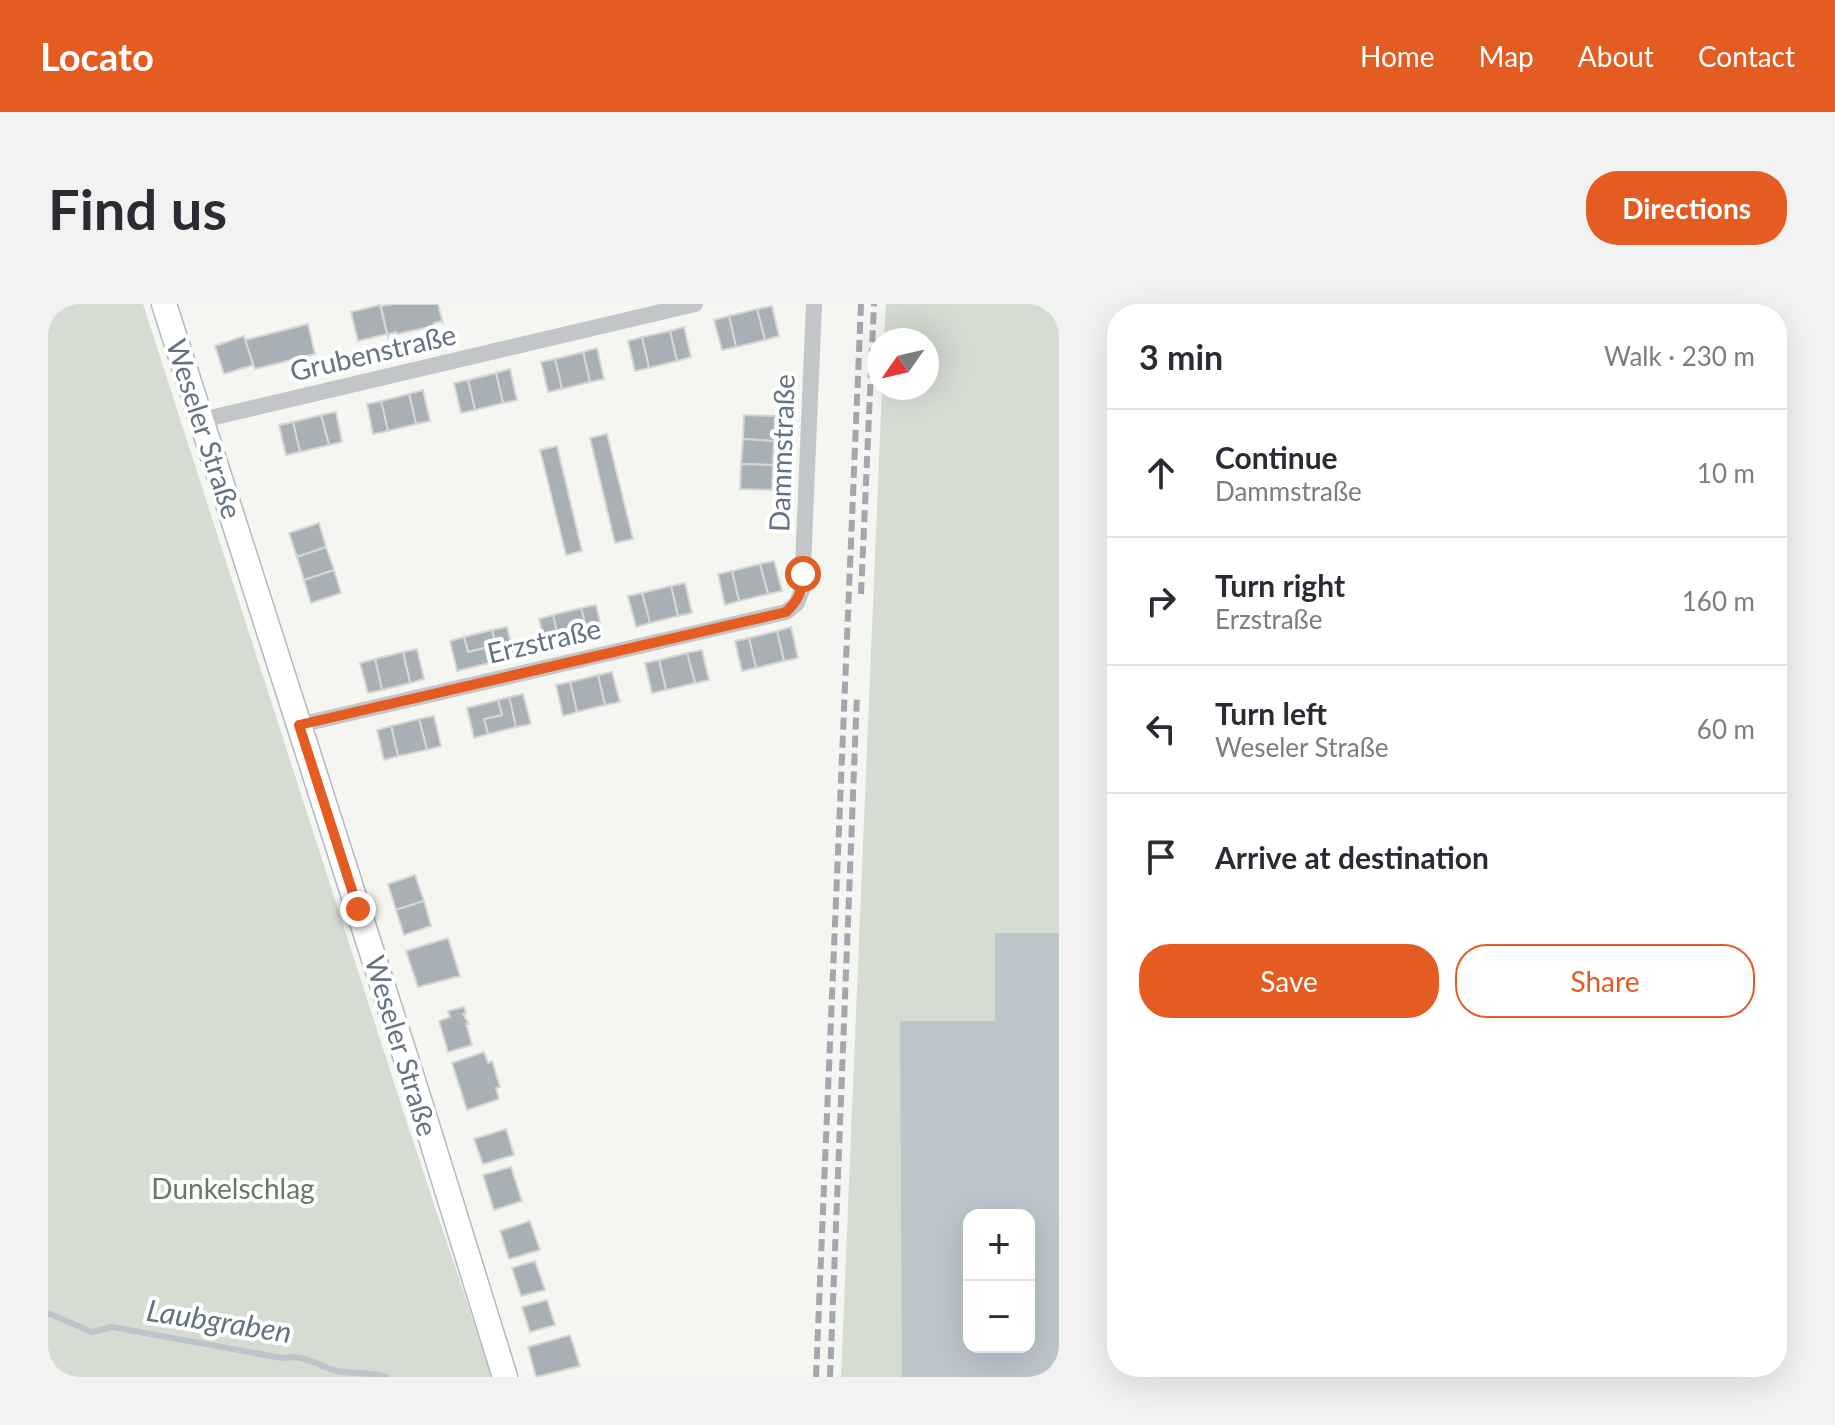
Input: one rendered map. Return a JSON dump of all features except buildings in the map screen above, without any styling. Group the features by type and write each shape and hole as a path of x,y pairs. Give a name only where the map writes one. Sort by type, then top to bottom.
{"main road":[{"name":"Weseler Straße","path":"164,304 505,1377"}],"street":[{"name":"Grubenstraße","path":"202,420 695,304"},
{"name":"Dammstraße","path":"797,603 802,582 814,304"},
{"name":"Erzstraße","path":"299,725 786,612 797,603"}],"green space":[{"name":"Dunkelschlag","path":"48,304 143,304 492,1377 48,1377"},
{"path":"886,304 1059,304 1059,1377 841,1377 882,400 939,400 939,328 885,328"}],"shaded area":[{"path":"995,933 1059,933 1059,1377 902,1377 900,1021 995,1021"}],"waterway":[{"name":"Laubgraben","path":"48,1313 92,1332 112,1327 282,1358 303,1359 333,1370 386,1377"}],"railway":[{"path":"816,1377 861,304"},
{"path":"861,594 874,304"},
{"path":"830,1377 857,694"}],"route":[{"path":"358,909 299,725 786,612 797,603 803,574"}]}
